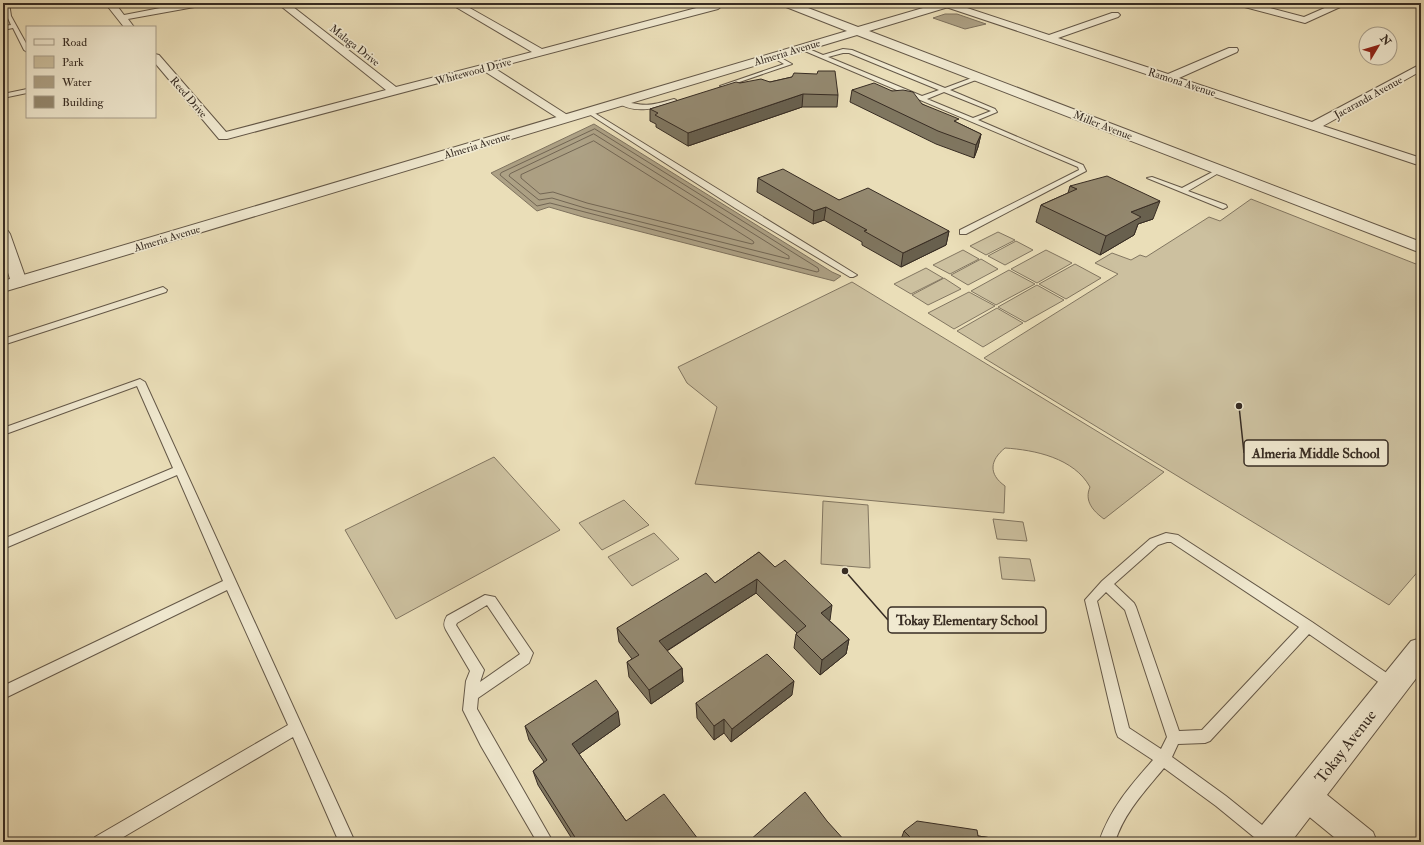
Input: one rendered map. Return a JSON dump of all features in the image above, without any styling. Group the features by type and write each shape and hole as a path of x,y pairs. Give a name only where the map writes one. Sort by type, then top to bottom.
{"street":[{"path":"110,3 128,26"},
{"path":"121,18 200,3"},
{"name":"Malaga Drive","path":"282,3 394,92"},
{"path":"454,3 541,53"},
{"name":"Whitewood Drive","path":"223,136 487,68 565,45 715,7 721,3"},
{"name":"Miller Avenue","path":"785,3 1420,247"},
{"name":"Almeria Avenue","path":"3,287 802,48 947,3"},
{"name":"Ramona Avenue","path":"947,3 1421,162"},
{"path":"1240,3 1305,20 1344,3"},
{"path":"1048,38 1115,15"},
{"path":"1169,78 1233,50"},
{"name":"Reed Drive","path":"156,58 223,136"},
{"name":"Jacaranda Avenue","path":"1314,126 1421,67"},
{"path":"487,68 565,118"},
{"path":"3,234 19,282"},
{"name":"Tokay Avenue","path":"1270,842 1421,650"},
{"path":"1306,796 1363,842"}],"lane":[{"path":"7,3 9,16 26,48"},
{"path":"3,28 14,26"},
{"path":"802,48 1081,166 1083,171 963,232"},
{"path":"823,56 842,51 850,51 946,90 993,110 994,112 973,120"},
{"path":"719,87 789,64 774,56"},
{"path":"923,98 979,77"},
{"path":"3,96 26,91"},
{"path":"620,102 631,107 645,108 683,98"},
{"path":"588,112 738,206 853,274"},
{"path":"1182,191 1220,170"},
{"path":"1150,178 1223,207"},
{"path":"3,342 163,290"},
{"path":"3,432 140,382 347,842"},
{"path":"3,544 179,470"},
{"path":"1270,842 1221,801 1163,758 1123,732 1091,600 1106,584 1154,542 1166,537 1174,538 1393,684"},
{"path":"3,693 230,583"},
{"path":"1106,584 1130,607 1174,738 1163,758 1125,804 1107,842"},
{"path":"471,695 524,659 527,653 491,601 485,600 451,620 450,626 476,670 473,681 471,695 470,710 486,741 544,842"},
{"path":"1174,738 1205,736 1308,626"},
{"path":"100,842 296,728"}],"green space":[{"path":"1251,199 1421,266 1421,568 1389,605 984,358 1118,274 1095,263 1112,253 1131,260 1140,255 1146,257 1209,217 1220,221"},
{"path":"998,232 1015,240 986,255 970,246"},
{"path":"1016,241 1033,250 1005,265 988,256"},
{"path":"963,250 979,259 950,274 933,265"},
{"path":"1046,250 1072,263 1037,283 1011,269"},
{"path":"981,259 998,269 968,285 951,275"},
{"path":"1075,264 1101,278 1066,299 1039,284"},
{"path":"926,268 943,278 911,294 894,284"},
{"path":"1009,270 1035,284 996,305 971,291"},
{"path":"944,278 961,289 928,305 912,295"},
{"path":"852,282 1164,472 1104,519 1096,513 1089,501 1088,492 1090,487 1083,477 1074,469 1053,457 1017,449 1005,448 996,457 994,462 993,467 996,477 1005,486 1004,513 695,484 717,407 687,383 678,367"},
{"path":"1037,285 1064,300 1025,322 998,307"},
{"path":"969,292 995,306 954,329 928,313"},
{"path":"997,308 1023,323 983,347 957,331"},
{"path":"494,457 560,530 396,619 345,530"},
{"path":"624,500 649,525 602,550 579,523"},
{"path":"823,501 868,505 870,568 821,564"},
{"path":"993,519 1023,522 1027,541 997,539"},
{"path":"654,533 679,559 632,586 608,557"},
{"path":"999,557 1030,559 1035,581 1002,579"}],"water":[{"path":"945,14 957,14 986,24 965,29 933,18"},
{"path":"594,124 832,272 841,276 834,281 549,207 537,211 491,173"}],"building":[{"path":"818,71 835,71 838,95 803,94 688,133 655,115 658,113 650,109 736,82 740,83 761,79 770,82 792,77 794,73 817,74"},
{"path":"874,83 892,91 903,90 913,92 922,104 959,119 954,121 981,134 976,145 938,131 852,90"},
{"path":"783,169 839,200 868,188 949,231 903,253 864,231 867,230 826,207 814,211 758,178"},
{"path":"1107,176 1160,201 1131,212 1141,217 1106,236 1041,205 1077,189 1070,186"},
{"path":"759,552 775,567 785,560 832,605 821,613 849,639 822,660 796,634 806,626 757,579 659,641 682,668 649,690 627,662 639,655 617,628 706,573 715,583"},
{"path":"767,654 794,681 732,729 724,719 714,726 696,703"},
{"path":"596,680 618,711 572,744 626,821 664,794 698,839 694,842 578,842 533,771 547,760 525,726"},
{"path":"805,792 827,821 846,842 751,842 750,840"},
{"path":"917,821 977,830 978,836 1019,842 905,842 910,837 904,831"}],"place":[{"name":"Almeria Middle School","path":"1239,406"},
{"name":"Tokay Elementary School","path":"845,571"}]}
